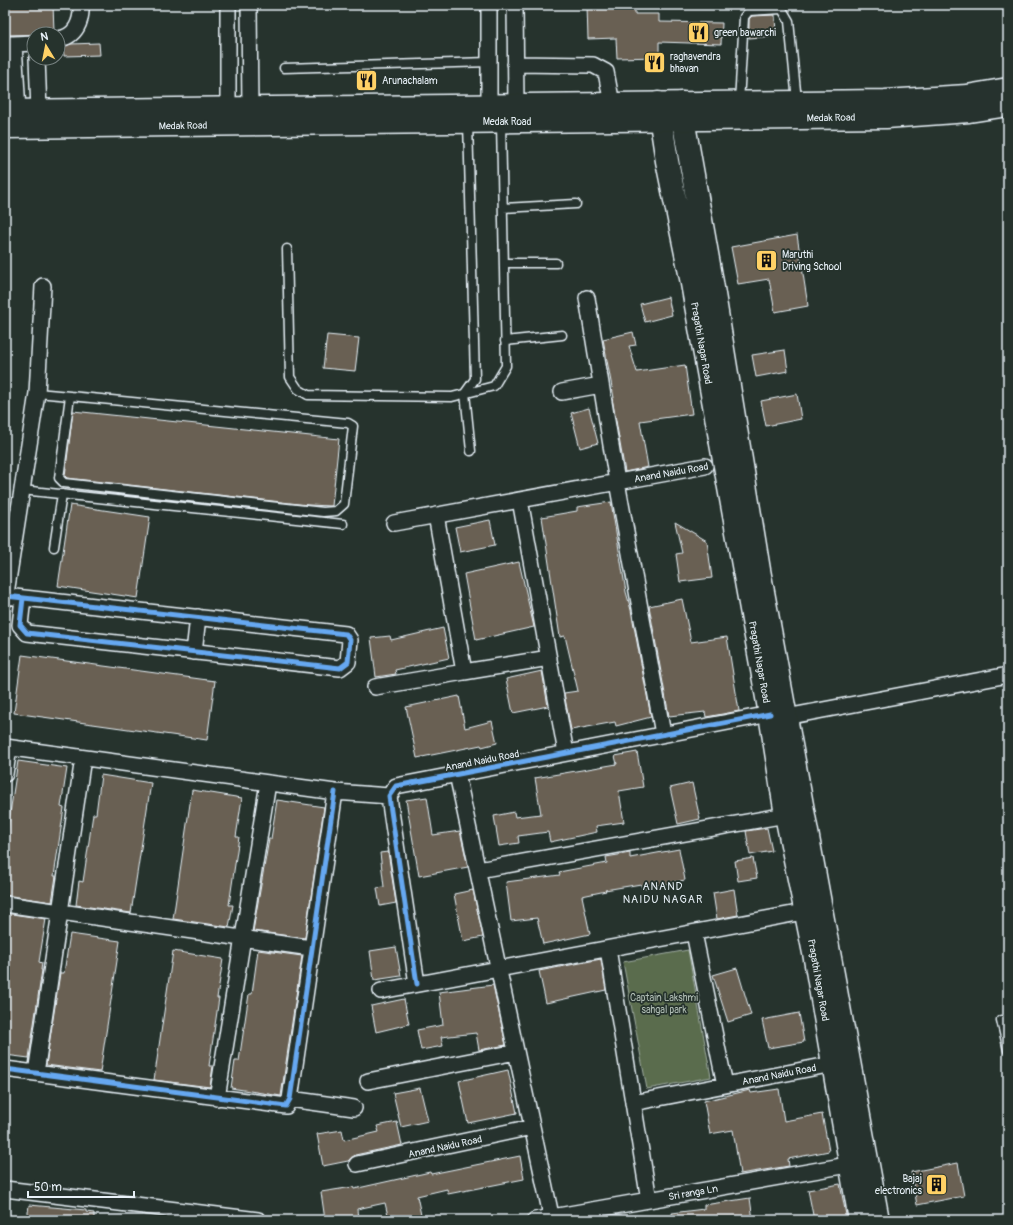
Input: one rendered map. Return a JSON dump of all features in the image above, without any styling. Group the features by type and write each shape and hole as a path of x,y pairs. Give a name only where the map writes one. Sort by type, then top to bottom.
{"main road":[{"name":"Medak Road","path":"682,111 739,103 885,101 967,96 1008,89"},
{"name":"Medak Road","path":"17,115 468,121 495,113 516,104 612,104 659,112"},
{"name":"Medak Road","path":"17,115 228,108 495,113 682,111 886,117 969,111 1008,105"},
{"name":"Pragathi Nagar Road","path":"682,111 711,276 759,570 778,716 786,815 814,911 833,1064 859,1163 878,1220"},
{"name":"Pragathi Nagar Road","path":"659,112 714,464 778,716 814,911 859,1163 860,1220"}],"street":[{"path":"66,38 77,28 82,16 81,5"},
{"path":"228,5 228,108"},
{"path":"249,5 250,109"},
{"path":"495,113 490,62 489,12 515,12 516,104"},
{"path":"17,115 9,44 26,43"},
{"path":"515,64 593,65 606,72 612,104"},
{"path":"17,115 34,66"},
{"path":"23,598 20,625 27,633 340,668 348,662 350,640 346,634 23,598 5,598 37,393 43,286"},
{"path":"587,298 617,482 663,734"},
{"path":"562,392 601,385"},
{"name":"Anand Naidu Road","path":"394,523 714,464"},
{"path":"520,500 566,753"},
{"path":"436,515 464,672"},
{"path":"194,652 198,617"},
{"path":"375,687 549,658"},
{"name":"Anand Naidu Road","path":"389,796 396,786 457,774 663,734 778,716 1008,675"},
{"path":"5,774 7,747 335,792 389,796 417,984"},
{"path":"36,1073 83,758"},
{"path":"457,774 552,1218"},
{"path":"217,1098 268,783"},
{"path":"5,1069 286,1106 290,1099 335,792"},
{"path":"478,870 786,815"},
{"path":"5,904 311,948"},
{"path":"380,991 814,911"},
{"path":"694,933 725,1085"},
{"path":"608,949 649,1200"},
{"path":"368,1080 516,1052"},
{"name":"Anand Naidu Road","path":"633,1103 833,1064"},
{"path":"290,1099 354,1108"},
{"name":"Anand Naidu Road","path":"357,1164 532,1127"},
{"name":"Sri ranga Ln","path":"535,1220 859,1163"},
{"path":"5,1189 159,1214 258,1220"}],"lane":[{"path":"739,103 744,17 749,11 782,9 789,21 797,102"},
{"path":"284,68 490,62"},
{"path":"287,249 290,377 298,389 308,395 452,397 494,386 506,366 503,208 495,113"},
{"path":"468,121 475,379 465,393 471,451"},
{"path":"503,208 576,204"},
{"path":"504,263 556,263"},
{"path":"505,341 562,335"},
{"path":"37,393 70,396 348,422 353,426 344,504 336,511 323,512 64,483 59,478 70,396"},
{"path":"22,490 343,524"},
{"path":"54,547 62,494"},
{"path":"1001,1020 1008,1050"}],"green space":[{"name":"Captain Lakshmi sahgal park","path":"688,950 711,1077 647,1089 623,962"}],"building":[{"path":"53,5 54,26 26,26 26,35 5,35 5,6"},
{"path":"587,5 635,5 635,14 659,14 659,22 722,23 721,44 659,42 659,57 617,58 616,38 588,39"},
{"path":"775,15 776,36 749,38 749,19 752,16"},
{"path":"99,43 100,55 66,56 66,46 71,44"},
{"name":"Maruthi Driving School","path":"797,235 808,306 775,312 769,279 738,284 731,247"},
{"path":"668,297 672,315 645,322 640,304"},
{"path":"633,332 636,345 629,346 637,372 685,365 692,414 640,421 648,467 625,472 612,398 614,398 603,339"},
{"path":"327,335 359,338 355,371 323,368"},
{"path":"785,350 788,371 756,377 752,355"},
{"path":"797,394 801,419 766,426 761,401"},
{"path":"589,408 598,443 580,448 571,413"},
{"path":"73,411 339,439 332,506 308,505 67,478 65,476"},
{"path":"611,502 626,592 631,610 651,717 616,726 615,722 571,730 564,693 578,691 565,636 560,637 542,517 577,511 577,507"},
{"path":"70,505 150,517 138,598 58,586"},
{"path":"490,520 495,545 460,552 455,527"},
{"path":"675,522 707,541 712,578 680,582 676,554 682,553"},
{"path":"519,562 534,627 476,640 464,574"},
{"path":"682,599 691,642 727,637 739,711 706,717 705,712 669,716 649,606"},
{"path":"443,628 449,658 395,670 396,674 376,677 371,638 390,636 391,640"},
{"path":"22,655 215,681 207,740 14,713"},
{"path":"542,671 548,706 513,713 506,679"},
{"path":"459,696 465,728 492,721 497,743 417,758 406,707"},
{"path":"637,752 643,787 619,791 624,822 596,826 597,832 550,842 548,832 518,836 519,843 499,846 494,816 514,812 515,817 541,814 535,778 617,764 615,756"},
{"path":"18,761 67,768 61,807 64,808 54,876 56,876 52,902 5,895 5,846"},
{"path":"101,775 151,783 131,913 76,905 79,881 83,882 93,814 96,814"},
{"path":"692,783 700,819 678,824 670,788"},
{"path":"192,790 242,798 236,837 239,837 229,905 233,905 229,927 173,919"},
{"path":"427,797 433,835 460,831 468,867 419,876 406,800"},
{"path":"277,800 324,807 305,938 253,931"},
{"path":"767,828 772,851 750,855 746,831"},
{"path":"679,849 685,880 642,889 641,884 605,890 606,891 582,896 590,934 543,944 537,918 511,921 506,882 560,875 559,872 607,863 606,857 630,853 630,858"},
{"path":"388,852 396,903 380,906 377,888 384,887 380,853"},
{"path":"753,858 757,878 738,881 735,861"},
{"path":"734,889 738,915 717,919 713,893"},
{"path":"473,890 483,937 463,941 454,894"},
{"path":"5,913 46,919 39,962 42,963 42,970 29,1058 5,1055"},
{"path":"70,934 120,941 100,1072 46,1065 60,973 64,973"},
{"path":"396,947 401,976 374,980 370,951"},
{"path":"258,950 302,956 281,1096 231,1088 235,1061 239,1061 249,994 252,994"},
{"path":"173,951 223,959 209,1066 213,1066 210,1087 154,1080"},
{"path":"601,959 606,990 546,1003 539,971"},
{"path":"737,968 751,1015 728,1022 713,975"},
{"path":"493,985 506,1045 479,1050 476,1033 441,1037 443,1046 421,1050 417,1030 443,1025 439,992"},
{"path":"404,999 409,1024 376,1032 371,1006"},
{"path":"799,1013 804,1042 768,1048 762,1020"},
{"path":"508,1070 517,1113 468,1123 459,1081"},
{"path":"420,1088 428,1121 401,1127 393,1093"},
{"path":"779,1089 784,1121 822,1114 829,1151 788,1159 789,1166 740,1174 733,1130 710,1134 704,1101 750,1090 751,1093"},
{"path":"397,1122 402,1145 355,1155 348,1161 323,1166 317,1134 342,1130 344,1140 379,1132 377,1126"},
{"path":"520,1156 524,1179 448,1194 447,1189 417,1196 422,1220 389,1220 385,1203 357,1209 358,1220 325,1220 321,1192 353,1187 354,1189 430,1172 431,1174"},
{"name":"Bajaj electronics","path":"958,1163 964,1196 917,1205 911,1172"},
{"path":"840,1184 847,1220 814,1220 808,1190"},
{"path":"750,1198 753,1220 673,1220 672,1213 704,1209 704,1205"},
{"path":"29,1205 86,1210 86,1212 94,1213 94,1220 27,1220"}],"cycle path":[{"path":"6,596 346,634 350,640 348,662 340,668 27,633 20,625 23,598"},
{"path":"417,984 389,796 396,786 770,714"},
{"path":"5,1069 286,1106 290,1099 335,792"}],"place":[{"name":"green bawarchi","path":"699,32"},
{"name":"raghavendra bhavan","path":"655,62"},
{"name":"Arunachalam","path":"366,80"},
{"name":"Maruthi Driving School","path":"767,260"},
{"name":"Bajaj electronics","path":"937,1184"}],"district":[{"name":"ANAND NAIDU NAGAR","path":"663,892"}]}
